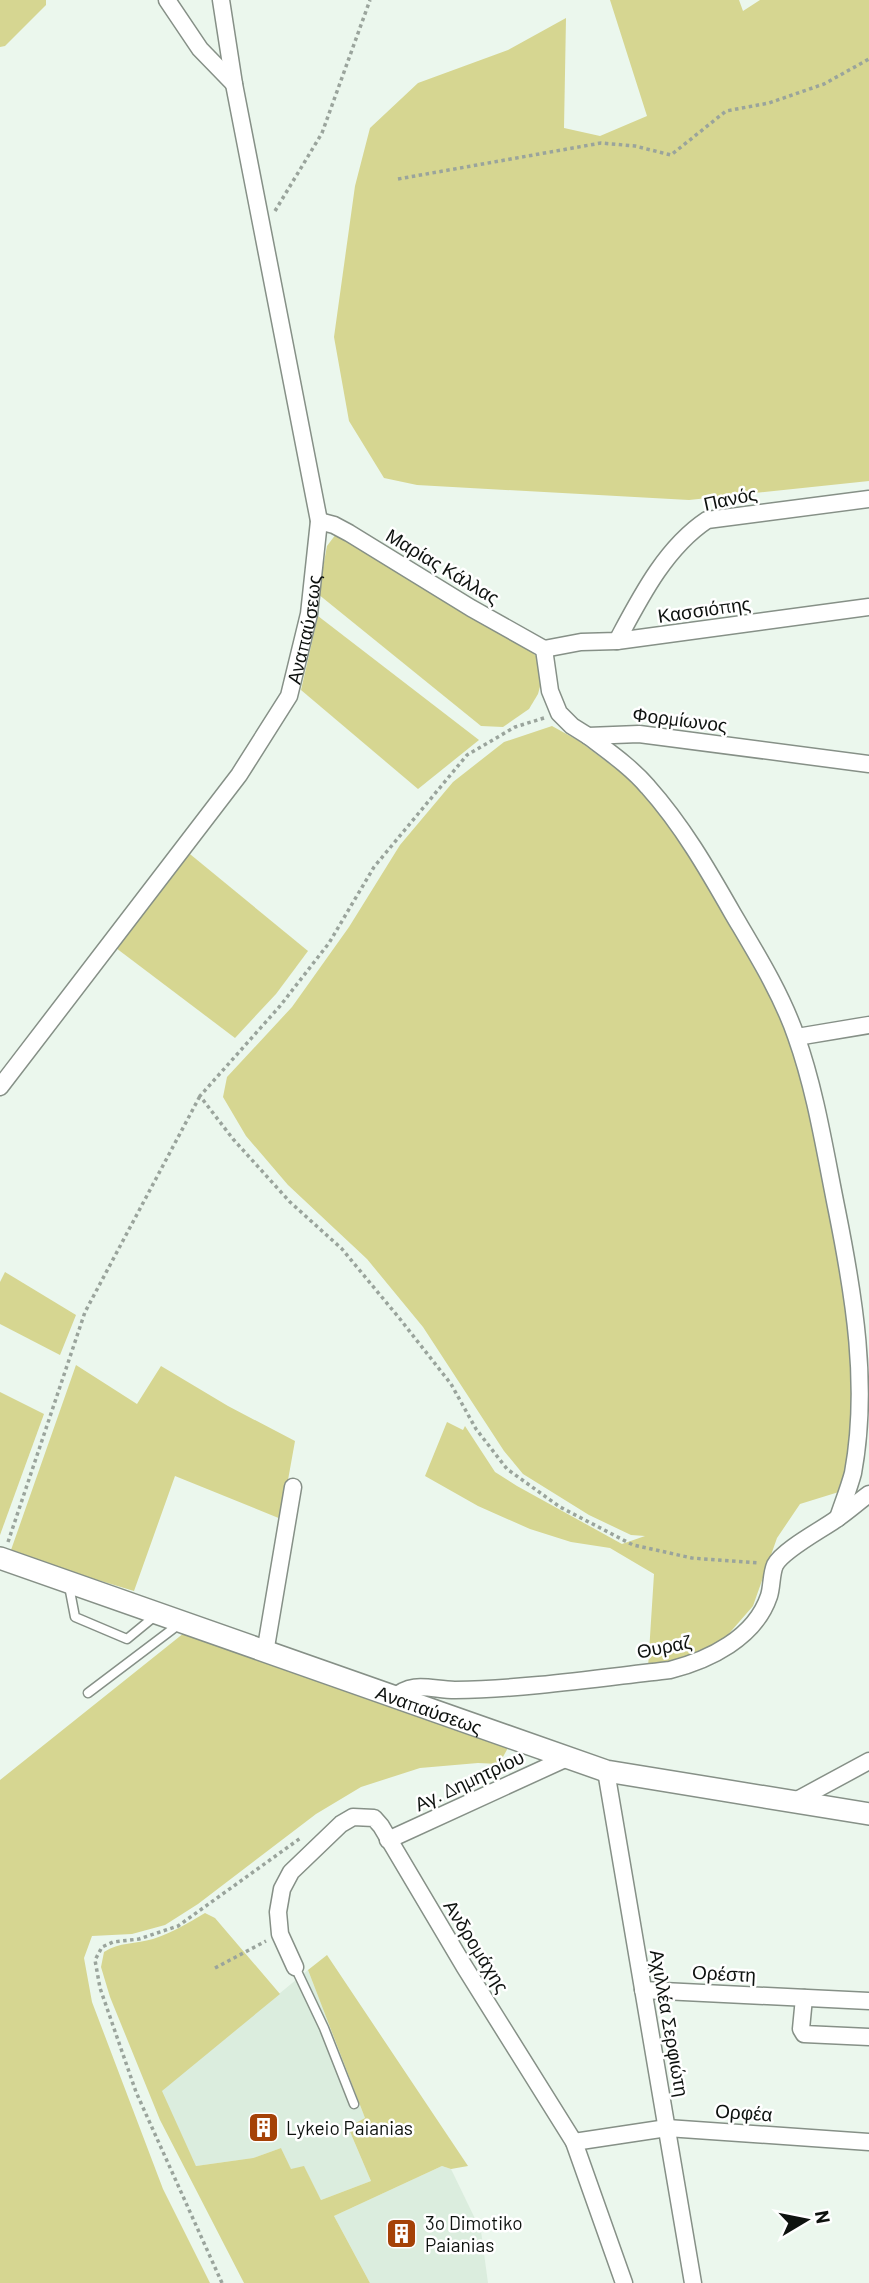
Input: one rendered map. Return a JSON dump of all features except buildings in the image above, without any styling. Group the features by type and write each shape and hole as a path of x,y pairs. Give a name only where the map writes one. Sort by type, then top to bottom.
{"street":[{"path":"167,0 200,49 233,84"},
{"name":"Αναπαύσεως","path":"0,1087 239,775 289,696 310,614 319,521 233,84 220,0"},
{"name":"Πανός","path":"617,641 669,555 695,528 707,520 869,499"},
{"name":"Μαρίας Κάλλας","path":"319,521 349,533 544,649"},
{"name":"Κασσιόπης","path":"544,649 581,642 617,641 869,607"},
{"path":"544,649 550,691 559,713 649,787 691,844 744,931 796,1037 814,1097 831,1178 857,1333 861,1402 853,1473 838,1518"},
{"name":"Φορμίωνος","path":"588,736 639,734 869,764"},
{"path":"796,1037 869,1025"},
{"path":"265,1653 293,1486"},
{"path":"776,1564 795,1546 869,1494"},
{"name":"Αναπαύσεως","path":"1,1559 606,1771 797,1800 869,1814"},
{"name":"Θυραζ","path":"394,1698 406,1688 414,1686 451,1690 487,1689 670,1670 695,1664 716,1655 755,1620 769,1598 776,1564"},
{"name":"Αγ. Δημητρίου","path":"388,1840 566,1758"},
{"path":"797,1800 869,1761"},
{"name":"Αχιλλέα Σερφιώτη","path":"606,1771 693,2283"},
{"name":"Ανδρομάχης","path":"295,1967 280,1934 278,1912 282,1889 291,1872 341,1824 353,1817 374,1818 574,2142 624,2283"},
{"name":"Ορέστη","path":"643,1990 869,2001"},
{"path":"804,1998 801,2029 804,2034 869,2037"},
{"name":"Ορφέα","path":"574,2142 667,2128 869,2142"}],"lane":[{"path":"68,1583 75,1617 127,1639 157,1615"},
{"path":"88,1693 180,1623"},
{"path":"295,1967 324,2028 354,2104"}],"path":[{"path":"263,231 322,133 370,0"},
{"path":"398,179 601,143 635,146 671,155 726,111 769,103 824,84 869,59"},
{"path":"1,1559 85,1312 200,1096 280,1006 329,943 374,867 467,755 515,727 559,713"},
{"path":"200,1096 233,1139 290,1202 342,1249 401,1320 451,1384 476,1429 507,1469 560,1507 633,1545 692,1558 776,1564"},
{"path":"222,2283 136,2092 100,1988 95,1960 102,1947 113,1942 139,1939 178,1926 305,1835"},
{"path":"215,1968 280,1934"}],"shaded area":[{"path":"308,1970 365,2118 348,2127 371,2181 321,2200 304,2167 291,2170 281,2148 253,2158 196,2166 161,2091"},
{"path":"442,2166 451,2169 481,2231 488,2283 370,2283 334,2216"}],"green space":[{"path":"0,0 46,0 46,5 5,46 0,47"},
{"path":"610,0 739,0 743,11 760,0 869,0 869,481 689,500 417,485 384,478 349,421 334,337 355,186 370,128 418,83 508,50 566,18 564,128 600,136 647,116"},
{"path":"336,534 526,646 538,658 542,679 538,694 529,709 503,727 481,726 318,594 327,546"},
{"path":"318,616 479,740 418,789 301,690"},
{"path":"552,726 579,741 643,789 704,879 780,1014 806,1092 847,1298 855,1402 847,1472 842,1491 800,1504 777,1538 753,1606 719,1645 689,1659 648,1668 654,1574 610,1548 571,1542 530,1529 478,1506 425,1476 447,1422 463,1430 465,1426 495,1472 517,1486 622,1544 645,1536 631,1535 589,1515 523,1474 504,1451 423,1327 367,1259 288,1185 246,1136 223,1097 227,1077 292,1007 349,927 400,845 453,782 504,742"},
{"path":"185,850 308,951 276,994 235,1038 112,945"},
{"path":"5,1272 76,1315 60,1355 0,1324 0,1282"},
{"path":"76,1365 137,1404 161,1366 228,1406 295,1441 281,1519 175,1476 134,1591 45,1564 11,1550"},
{"path":"0,1392 44,1414 0,1535"},
{"path":"184,1633 509,1746 499,1764 420,1768 361,1787 316,1814 198,1904 165,1925 132,1934 92,1936 84,1958 92,2002 163,2189 210,2283 0,2283 0,1780"},
{"path":"205,1913 215,1918 280,1994 162,2091 196,2166 253,2158 281,2148 291,2169 304,2166 321,2200 371,2181 348,2127 365,2118 308,1970 327,1955 468,2166 451,2169 442,2166 334,2216 370,2283 244,2283 160,2120 110,1997 101,1967 104,1952 116,1946 160,1937"}],"place":[{"name":"Lykeio Paianias","path":"263,2127"},
{"name":"3o Dimotiko Paianias","path":"402,2233"}]}
